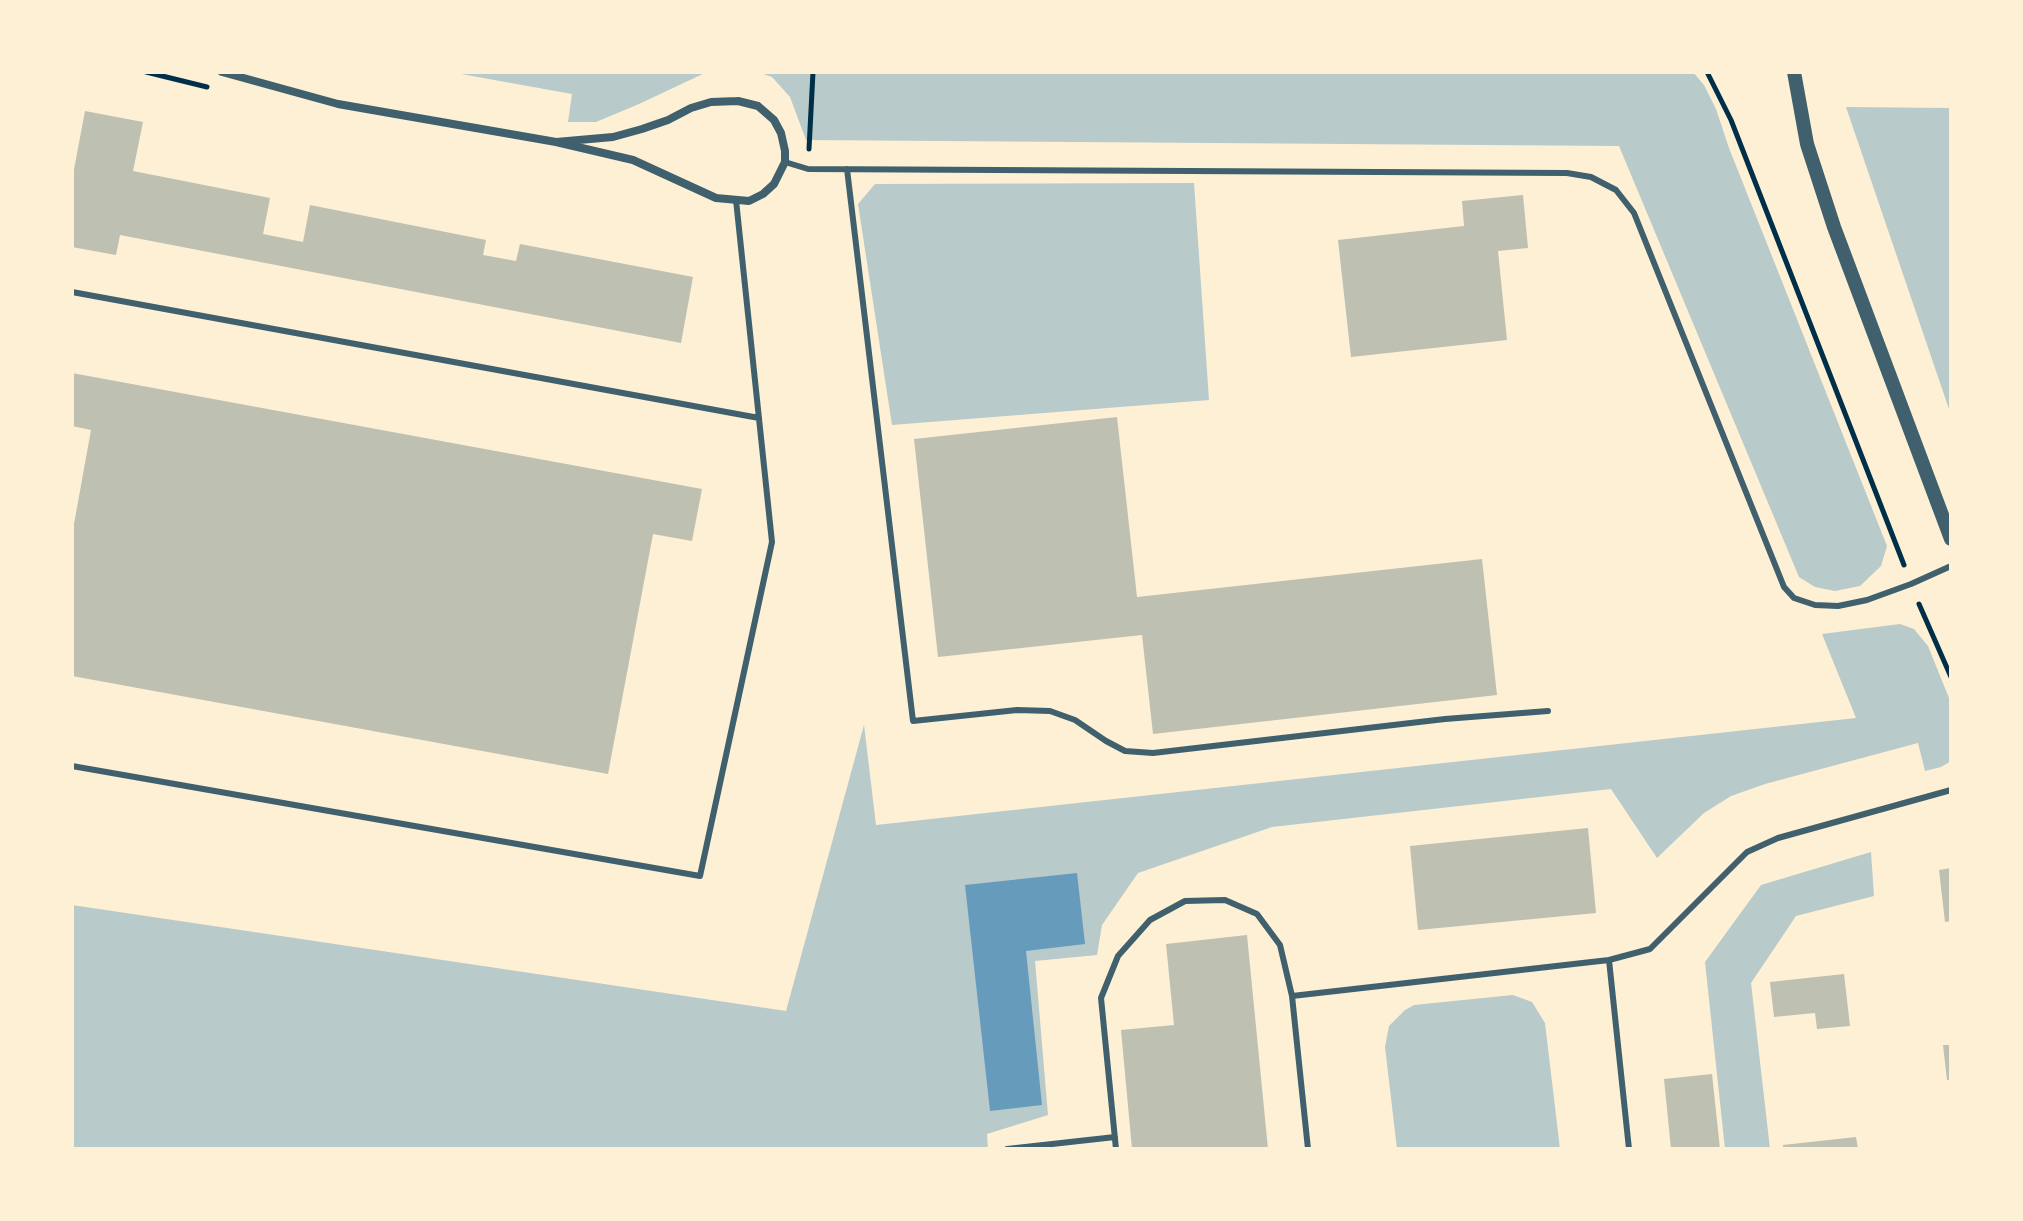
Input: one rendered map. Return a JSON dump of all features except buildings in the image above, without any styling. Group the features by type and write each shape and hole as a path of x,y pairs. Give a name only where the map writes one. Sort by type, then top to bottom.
{"street":[{"path":"222,72 338,104 556,142 633,160 716,198 749,201 763,194 774,184 785,162 781,133 774,120 758,106 738,101 711,102 668,120 613,137 556,142"},
{"path":"1794,72 1807,144 1834,227 1951,539"}],"lane":[{"path":"785,162 808,169 1567,173 1591,177 1616,190 1634,213 1784,587 1794,598 1815,605 1838,606 1867,600 1951,566"},
{"path":"847,169 913,721 1017,710 1050,711 1075,720 1125,751 1153,753 1430,721 1548,711"},
{"path":"72,766 700,876 772,542 736,200"},
{"path":"72,292 759,418"},
{"path":"1292,996 1609,960 1650,949 1747,852 1778,838 1951,790"},
{"path":"1116,1149 1101,998 1118,956 1150,920 1185,901 1225,900 1257,914 1280,945 1292,996 1308,1149"},
{"path":"1609,960 1629,1149"},
{"path":"1007,1149 1115,1137"}],"path":[{"path":"1707,72 1731,120 1911,584 1951,677"}],"shaded area":[{"path":"450,72 707,72 596,122 568,122 572,94"},
{"path":"758,72 1693,72 1704,85 1716,109 1887,546 1881,566 1860,586 1835,591 1815,587 1799,577 1619,146 806,140 790,97 772,77"},
{"path":"1846,107 1951,108 1951,415"},
{"path":"1194,183 1209,400 892,425 858,204 875,184"},
{"path":"1900,624 1914,629 1928,646 1951,703 1951,761 1941,767 1925,771 1918,743 1765,784 1731,796 1704,813 1657,858 1611,789 1272,827 1138,873 1102,925 1097,955 1035,961 1048,1115 987,1134 988,1149 72,1149 72,905 786,1011 864,725 876,825 1856,718 1822,634"},
{"path":"1871,852 1874,896 1796,916 1751,983 1770,1149 1725,1149 1705,962 1761,885"},
{"path":"1513,995 1532,1002 1545,1023 1560,1149 1397,1149 1385,1047 1389,1026 1414,1005"}],"water":[{"path":"1077,873 1085,944 1026,951 1042,1105 990,1111 965,885"}]}
